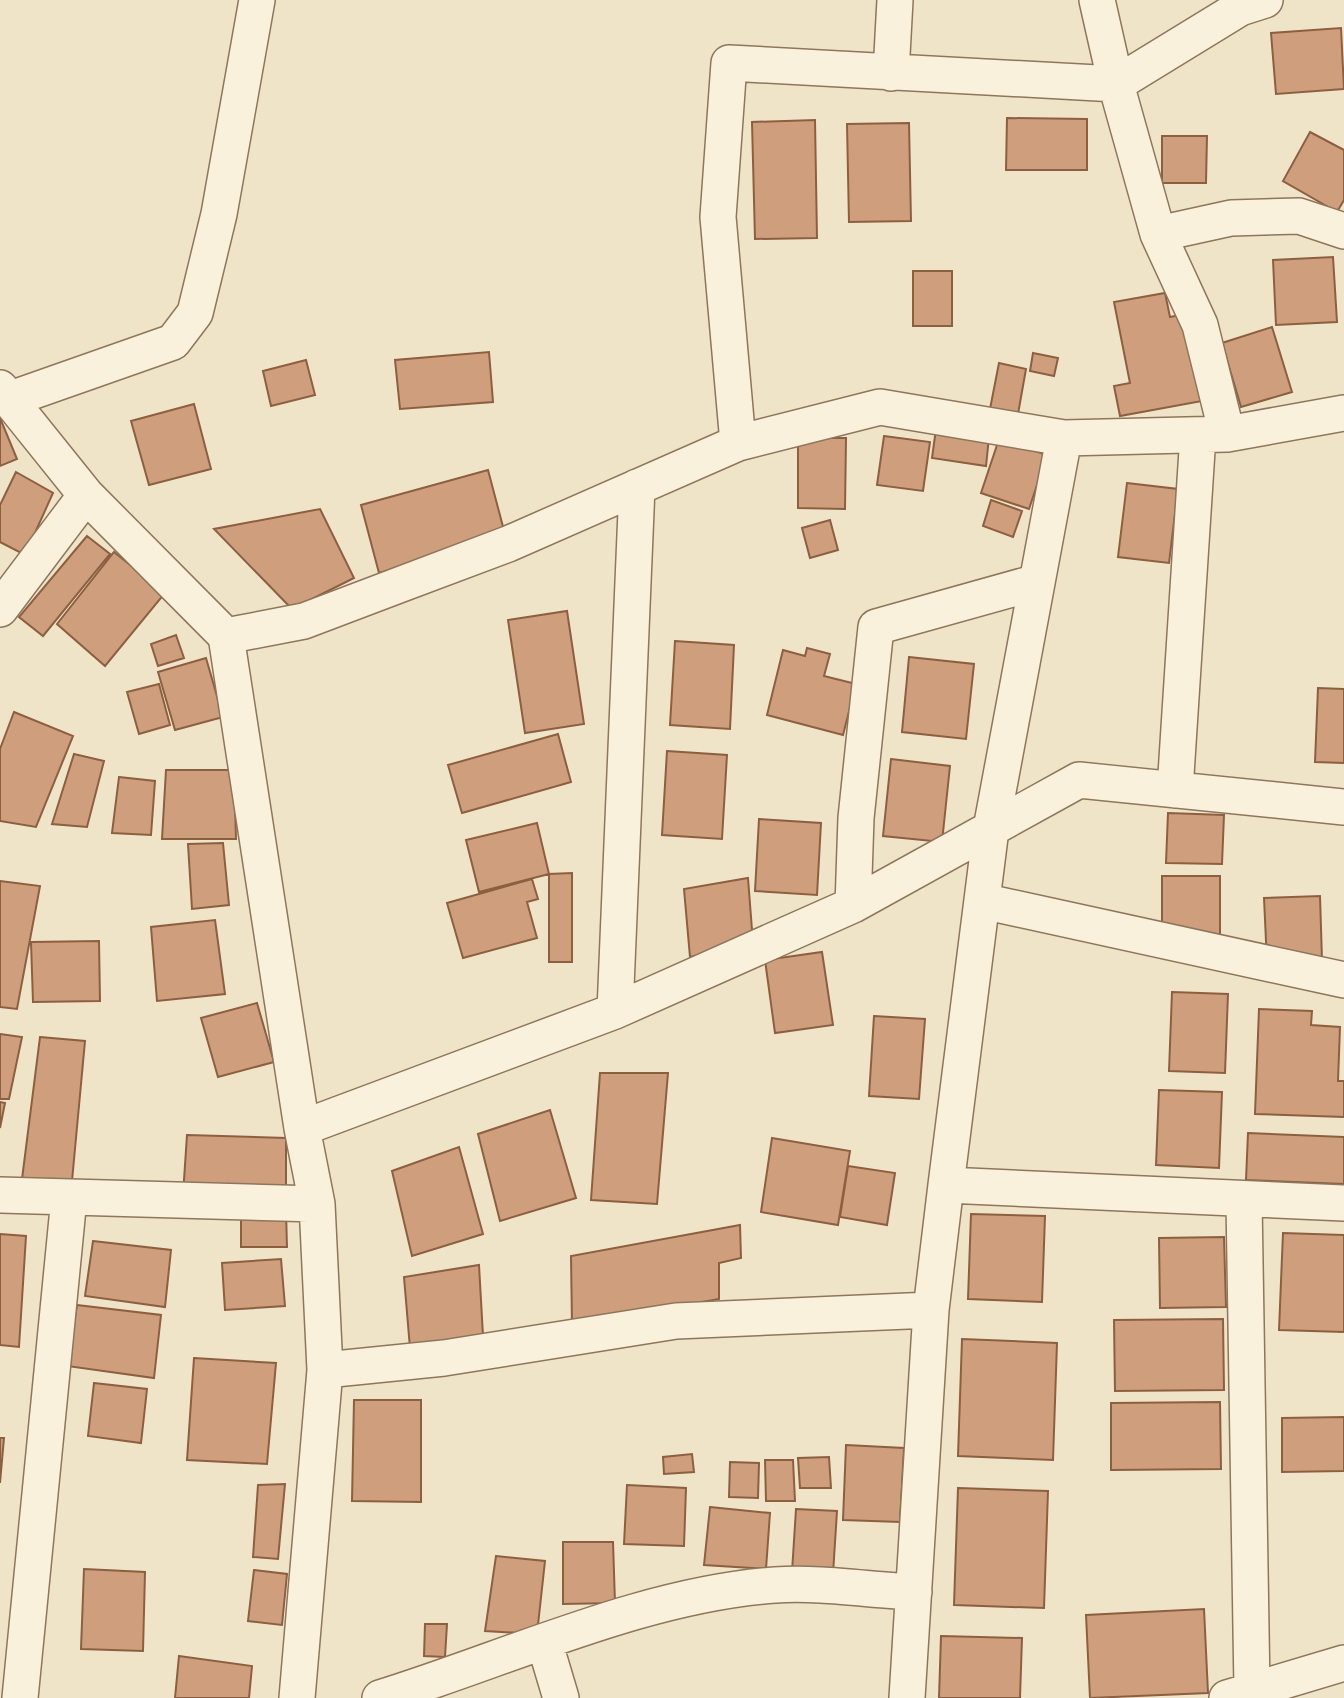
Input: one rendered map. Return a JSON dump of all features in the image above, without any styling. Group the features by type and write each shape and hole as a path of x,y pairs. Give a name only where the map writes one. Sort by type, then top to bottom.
{"street":[{"path":"257,0 219,214 195,313 173,342 4,394 86,495 226,636 302,1128 317,1204 325,1370 297,1698"},
{"path":"891,74 895,0"},
{"path":"1097,0 1116,84 1158,234 1200,325 1213,434 1175,790"},
{"path":"738,443 718,217 729,63 891,74 1116,84 1240,8 1265,0"},
{"path":"1158,234 1231,218 1299,216 1344,231"},
{"path":"226,636 304,621 508,544 738,443 880,407 1064,438 1213,434 1344,413"},
{"path":"907,1698 931,1310 946,1185 991,829 1064,438"},
{"path":"615,1011 637,487"},
{"path":"0,609 86,495"},
{"path":"853,905 856,818 876,627 1037,582"},
{"path":"302,1128 615,1011 853,905 1079,780 1344,807"},
{"path":"982,901 1344,980"},
{"path":"946,1185 1244,1201 1344,1203"},
{"path":"0,1195 317,1204"},
{"path":"20,1698 69,1198"},
{"path":"1244,1201 1239,1694 1344,1663"},
{"path":"325,1370 444,1358 676,1321 931,1310"},
{"path":"380,1698 544,1641 678,1602 738,1590 777,1585 914,1592"},
{"path":"544,1641 561,1698"}],"building":[{"path":"1341,28 1344,89 1276,94 1271,33"},
{"path":"1007,118 1087,119 1087,170 1006,170"},
{"path":"815,120 817,238 755,239 752,122"},
{"path":"909,123 911,221 849,222 847,124"},
{"path":"1310,132 1344,150 1344,200 1337,212 1283,181"},
{"path":"1162,136 1207,136 1206,183 1162,183"},
{"path":"1333,257 1337,322 1276,325 1273,260"},
{"path":"913,271 952,271 952,326 913,326"},
{"path":"1165,293 1170,317 1185,314 1202,401 1120,416 1114,386 1130,383 1114,302"},
{"path":"1272,327 1292,392 1241,407 1222,343"},
{"path":"489,352 493,402 400,409 395,360"},
{"path":"1033,353 1058,358 1054,376 1030,371"},
{"path":"306,360 315,395 271,406 263,371"},
{"path":"999,363 1026,369 1018,414 990,409"},
{"path":"194,404 211,469 149,485 131,421"},
{"path":"0,418 17,459 0,466"},
{"path":"936,429 989,437 986,466 932,458"},
{"path":"884,436 930,442 923,491 877,485"},
{"path":"798,438 846,438 845,509 798,508"},
{"path":"999,439 1047,455 1029,509 981,493"},
{"path":"488,470 506,538 379,573 361,505"},
{"path":"16,472 53,493 25,555 0,542 0,505"},
{"path":"1127,483 1178,489 1169,563 1118,557"},
{"path":"991,500 1022,511 1013,537 983,526"},
{"path":"320,509 354,578 292,609 214,529"},
{"path":"830,520 838,550 810,558 802,528"},
{"path":"87,536 110,554 43,636 19,617"},
{"path":"114,552 165,593 105,666 57,624"},
{"path":"567,611 584,724 525,733 508,620"},
{"path":"176,635 184,658 158,666 151,644"},
{"path":"675,641 734,645 730,729 670,725"},
{"path":"807,648 830,654 824,676 856,684 843,735 767,715 783,650 805,656"},
{"path":"909,657 974,664 966,739 902,732"},
{"path":"206,658 223,717 175,730 158,672"},
{"path":"159,684 170,725 139,734 127,692"},
{"path":"1318,688 1344,689 1344,763 1315,762"},
{"path":"14,712 73,736 36,827 0,821 0,749"},
{"path":"558,734 571,782 462,813 448,765"},
{"path":"667,751 727,755 722,839 662,835"},
{"path":"74,754 104,761 87,827 52,824"},
{"path":"891,759 950,766 942,842 883,836"},
{"path":"166,770 234,770 236,839 162,839"},
{"path":"119,777 155,781 151,835 112,833"},
{"path":"1168,813 1224,815 1222,864 1166,863"},
{"path":"759,819 821,823 817,895 755,891"},
{"path":"537,823 549,874 479,892 466,840"},
{"path":"223,843 229,905 192,909 188,844"},
{"path":"572,873 572,962 549,962 549,874"},
{"path":"1162,876 1220,876 1220,934 1162,934"},
{"path":"748,878 753,943 690,957 684,889"},
{"path":"532,879 538,899 527,902 537,938 463,958 447,903"},
{"path":"0,881 40,886 17,1009 0,1007"},
{"path":"1320,896 1322,960 1267,963 1264,898"},
{"path":"215,920 225,994 157,1001 151,927"},
{"path":"99,941 100,1001 33,1002 31,942"},
{"path":"822,952 833,1025 775,1033 765,960"},
{"path":"1172,992 1228,994 1225,1073 1169,1071"},
{"path":"257,1003 274,1062 218,1077 201,1018"},
{"path":"1259,1009 1312,1011 1311,1025 1340,1027 1338,1081 1344,1081 1344,1117 1255,1114"},
{"path":"874,1016 925,1019 919,1099 869,1096"},
{"path":"0,1034 22,1037 9,1099 0,1099"},
{"path":"40,1037 85,1041 72,1181 22,1179"},
{"path":"600,1073 668,1073 657,1204 591,1200"},
{"path":"1159,1090 1222,1092 1219,1168 1156,1165"},
{"path":"0,1102 5,1103 0,1128"},
{"path":"550,1110 576,1198 500,1221 478,1134"},
{"path":"1248,1133 1344,1137 1344,1184 1246,1180"},
{"path":"187,1135 286,1138 286,1198 183,1195"},
{"path":"772,1138 850,1151 838,1225 761,1212"},
{"path":"459,1147 483,1234 412,1256 392,1171"},
{"path":"848,1166 895,1173 887,1225 840,1217"},
{"path":"241,1211 286,1211 287,1247 241,1247"},
{"path":"971,1214 1045,1216 1042,1302 968,1299"},
{"path":"740,1225 741,1258 719,1263 719,1299 572,1325 571,1256"},
{"path":"1283,1233 1344,1235 1344,1332 1279,1330"},
{"path":"0,1234 26,1236 19,1347 0,1345"},
{"path":"1224,1237 1226,1307 1160,1308 1159,1238"},
{"path":"93,1241 171,1250 165,1307 85,1296"},
{"path":"281,1259 285,1306 225,1310 222,1263"},
{"path":"479,1265 483,1336 410,1348 404,1277"},
{"path":"77,1305 161,1315 154,1378 67,1366"},
{"path":"1223,1319 1224,1390 1115,1391 1114,1320"},
{"path":"962,1339 1057,1343 1053,1460 958,1456"},
{"path":"194,1358 276,1363 267,1464 187,1460"},
{"path":"94,1383 147,1389 141,1443 88,1436"},
{"path":"354,1400 421,1400 421,1502 352,1501"},
{"path":"1220,1402 1221,1469 1111,1470 1111,1403"},
{"path":"1344,1417 1344,1471 1282,1472 1282,1418"},
{"path":"0,1438 4,1438 0,1483"},
{"path":"846,1445 904,1448 900,1522 843,1520"},
{"path":"692,1454 694,1472 664,1474 663,1457"},
{"path":"829,1457 831,1488 800,1488 798,1458"},
{"path":"765,1460 793,1460 795,1501 766,1501"},
{"path":"730,1462 759,1463 758,1498 729,1497"},
{"path":"285,1484 278,1559 253,1557 258,1485"},
{"path":"627,1485 686,1488 684,1546 624,1544"},
{"path":"958,1488 1048,1491 1044,1608 954,1605"},
{"path":"710,1507 770,1513 766,1569 704,1565"},
{"path":"796,1509 837,1511 833,1574 792,1572"},
{"path":"563,1542 613,1542 615,1603 563,1604"},
{"path":"496,1556 545,1561 537,1634 485,1631"},
{"path":"84,1569 145,1572 143,1651 81,1649"},
{"path":"254,1570 287,1574 282,1625 248,1621"},
{"path":"1204,1609 1208,1693 1090,1698 1086,1615"},
{"path":"425,1624 447,1624 445,1657 424,1656"},
{"path":"941,1636 1022,1638 1020,1698 939,1698"},
{"path":"179,1656 252,1666 249,1698 175,1698"}]}
